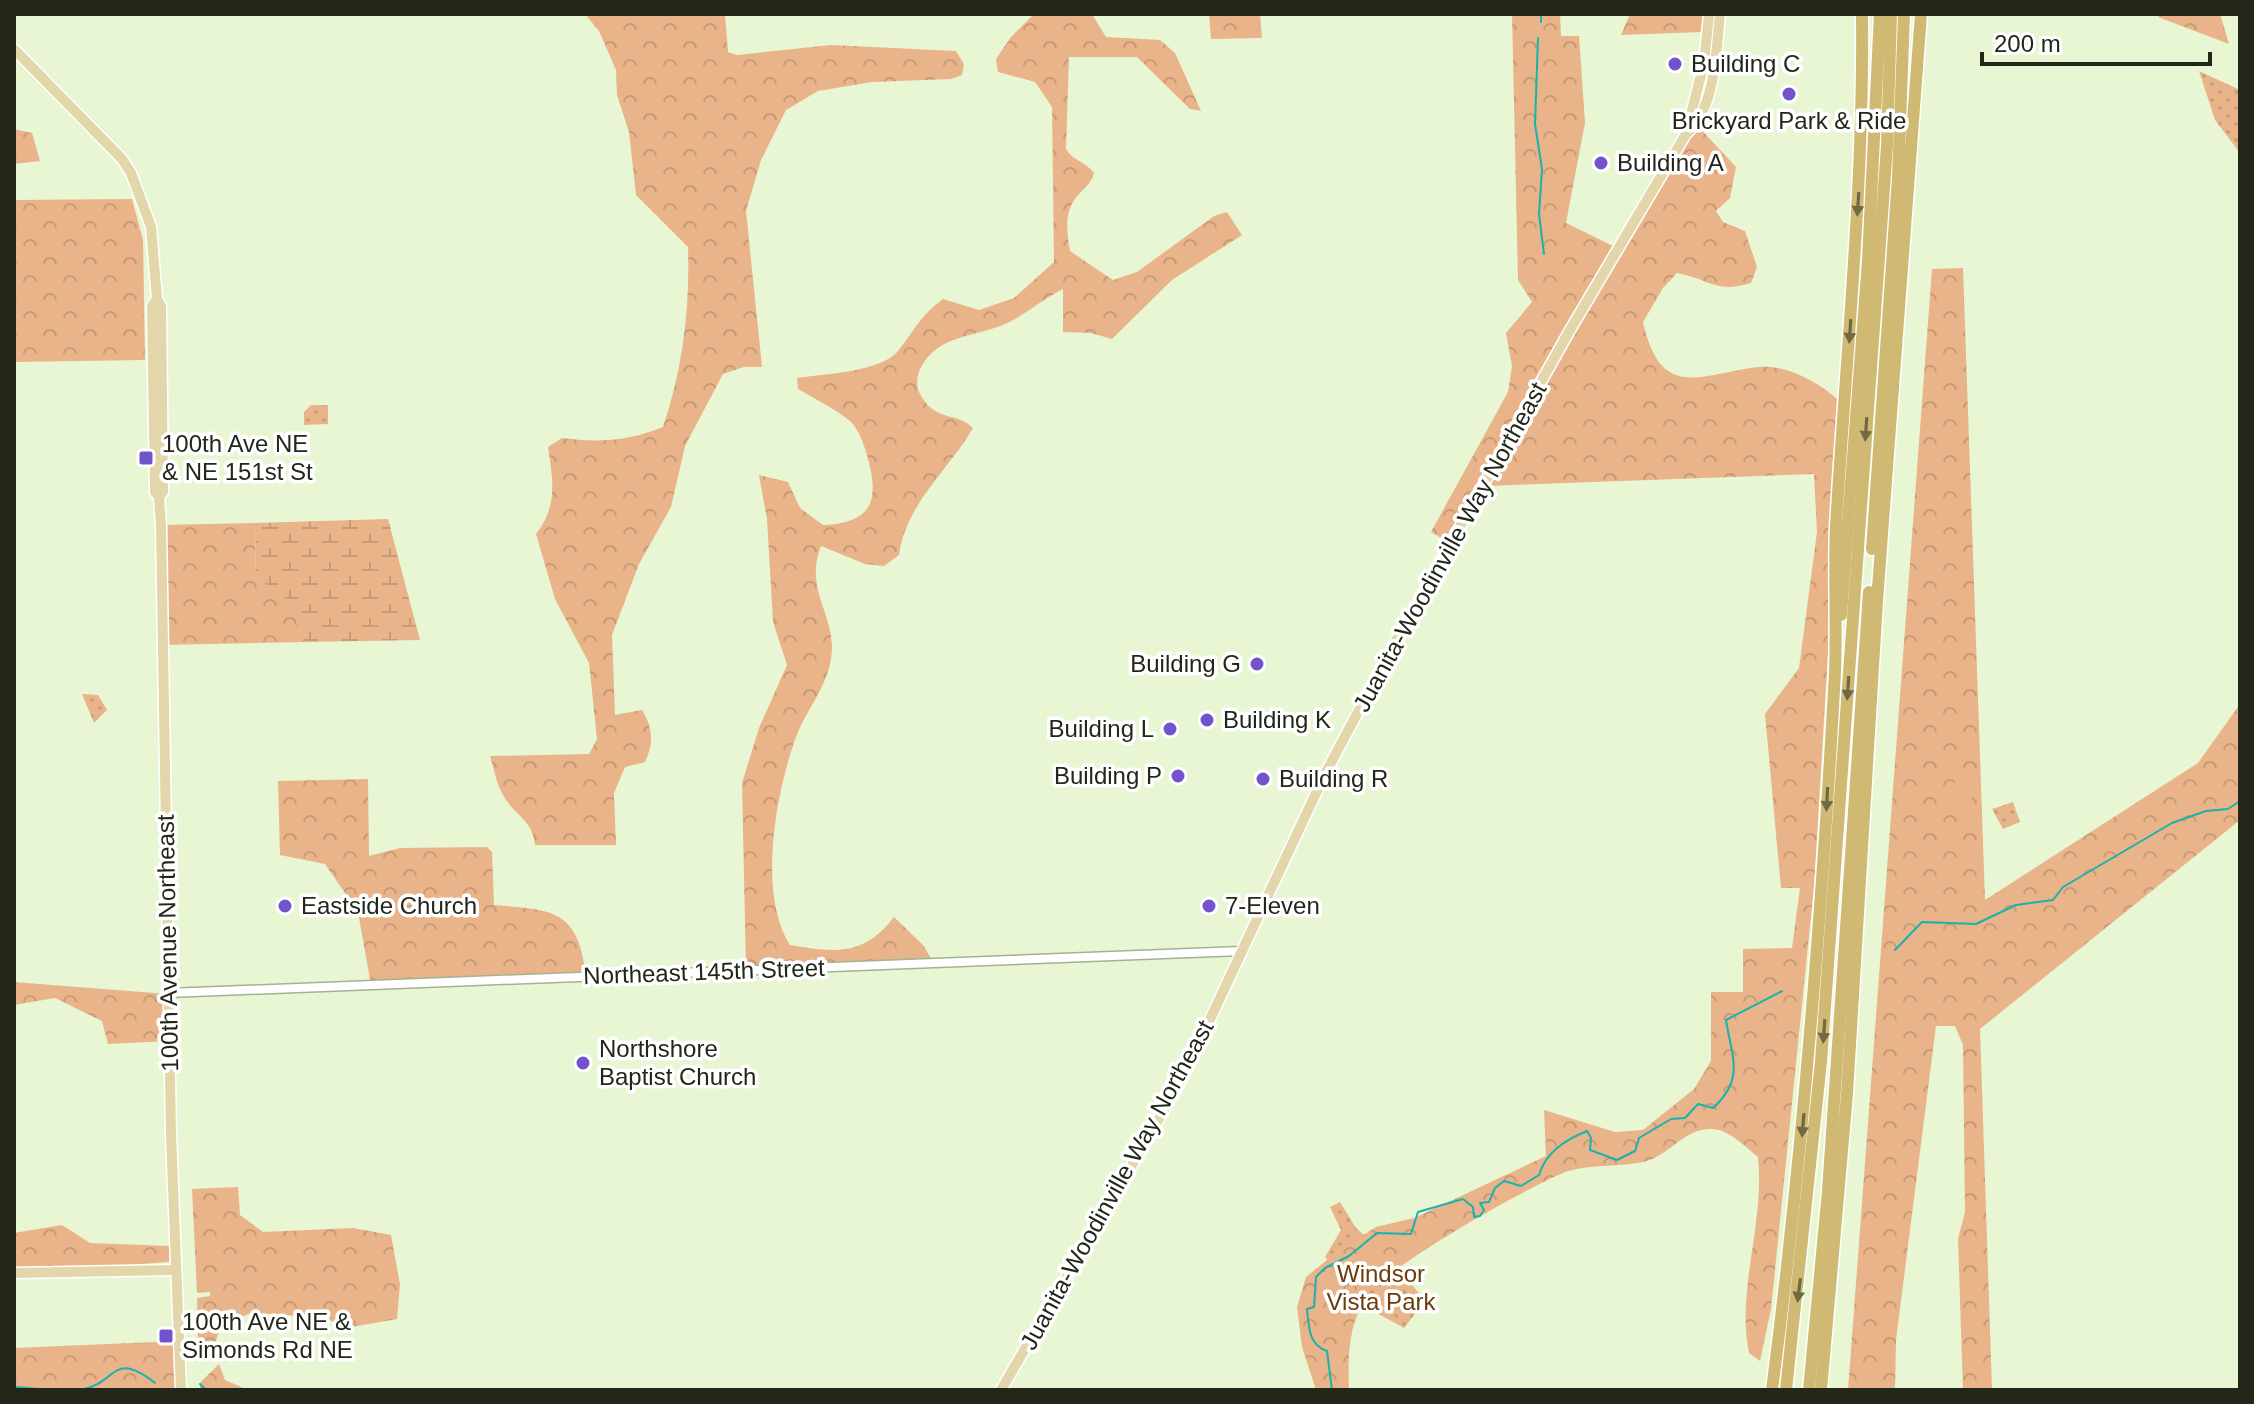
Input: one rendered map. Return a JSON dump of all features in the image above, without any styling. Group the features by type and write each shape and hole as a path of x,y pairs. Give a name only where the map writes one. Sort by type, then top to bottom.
{"highway":[{"path":"1772,1390 1794,1223 1817,966 1835,665 1836,527 1863,135 1862,14"},
{"path":"1835,665 1843,599 1872,190 1880,14"},
{"path":"1786,1390 1821,1062 1883,212 1891,14"},
{"path":"1809,1390 1828,1169 1898,178 1904,14"},
{"path":"1910,149 1912,14"},
{"path":"1821,1390 1848,1068 1921,14"},
{"path":"1872,190 1883,212"},
{"path":"1828,1169 1833,1161 1840,1083 1848,1068"}],"main road":[{"name":"Juanita-Woodinville Way Northeast","path":"1001,1390 1182,1079 1241,951 1373,683 1570,330 1662,180 1686,134 1705,52 1709,14"},
{"name":"Juanita-Woodinville Way Northeast","path":"1686,134 1697,125 1709,87 1718,14"},
{"path":"1705,52 1718,14"},
{"name":"100th Avenue Northeast","path":"14,49 122,159 137,183 151,227 157,299 152,306 155,492 159,497 168,993 181,1390"},
{"path":"14,1273 176,1270"}],"street":[{"name":"Northeast 145th Street","path":"168,993 1241,951"}],"green space":[{"path":"585,14 725,14 728,52 737,55 831,45 956,51 964,64 962,75 951,79 872,82 818,91 786,110 761,160 746,211 762,367 744,367 723,374 685,446 671,507 639,564 612,635 615,715 642,710 651,736 648,755 645,762 625,767 614,793 616,845 535,845 530,829 500,789 490,756 589,754 597,739 589,663 555,599 536,534 551,503 548,447 562,438 613,440 663,427 680,360 688,293 688,247 636,195 629,132 617,95 616,70 599,31"},
{"path":"1034,14 1092,14 1106,37 1160,40 1175,53 1201,111 1190,109 1137,57 1069,57 1066,149 1094,173 1069,211 1067,231 1070,251 1113,280 1137,272 1214,216 1227,212 1242,235 1172,280 1112,339 1091,333 1063,332 1063,289 993,329 946,343 936,349 920,369 917,386 925,402 938,413 973,428 919,503 903,536 899,555 884,566 865,564 821,546 816,577 830,630 831,659 825,680 800,727 789,760 777,814 772,871 780,924 790,945 848,949 872,939 894,917 923,945 934,963 746,969 742,783 759,728 787,665 773,622 767,519 759,475 788,482 800,508 823,525 853,520 862,514 869,506 873,485 859,433 845,417 798,389 797,378 879,364 898,351 923,317 943,299 979,310 1014,298 1054,262 1052,107 1035,82 998,72 996,59 1011,37"},
{"path":"1209,14 1260,14 1262,38 1211,39"},
{"path":"1512,14 1560,14 1561,36 1579,36 1585,123 1566,223 1615,247 1694,122 1736,167 1730,198 1716,211 1723,222 1745,231 1757,267 1751,283 1720,286 1677,273 1663,288 1643,322 1660,364 1672,373 1686,377 1758,367 1779,368 1811,381 1837,399 1830,619 1814,887 1771,1309 1760,1361 1749,1353 1746,1329 1748,1281 1758,1207 1758,1157 1724,1132 1702,1130 1647,1161 1563,1173 1427,1248 1379,1283 1367,1296 1356,1318 1350,1342 1349,1390 1316,1390 1302,1347 1297,1307 1306,1277 1338,1251 1376,1227 1414,1218 1546,1156 1544,1110 1615,1132 1643,1130 1694,1089 1711,1061 1711,992 1743,992 1743,949 1792,948 1800,888 1781,888 1765,714 1799,668 1817,532 1814,474 1486,486 1448,542 1431,532 1508,392 1512,366 1506,333 1532,302 1518,280"},
{"path":"1630,14 1704,14 1702,32 1621,35"},
{"path":"2161,14 2220,14 2229,44 2158,17"},
{"path":"2199,71 2240,90 2240,153 2215,120"},
{"path":"14,129 32,133 40,161 14,164"},
{"path":"132,199 143,240 145,360 14,362 14,200"},
{"path":"1963,268 1985,900 2198,763 2240,704 2240,820 1980,1029 1992,1390 1963,1390 1958,1239 1965,1212 1963,1045 1955,1026 1936,1026 1896,1340 1895,1390 1848,1390 1932,269"},
{"path":"311,405 328,405 328,424 304,425 304,412"},
{"path":"388,519 420,640 307,642 296,624 301,610 256,577 255,523"},
{"path":"255,523 256,577 302,610 307,642 163,645 161,525"},
{"path":"82,694 98,695 107,710 94,723"},
{"path":"1956,769 1973,770 1971,805 1954,804"},
{"path":"368,779 369,856 400,848 487,847 492,852 494,905 533,909 560,917 577,937 586,976 371,985 358,912 325,864 280,855 278,781"},
{"path":"2013,802 2020,822 2003,829 1992,809"},
{"path":"14,982 167,994 169,1041 108,1044 102,1021 55,998 14,1005"},
{"path":"238,1187 240,1215 263,1232 353,1228 391,1235 400,1284 397,1319 351,1327 318,1317 250,1313 220,1328 216,1341 198,1342 197,1298 210,1296 210,1292 197,1293 192,1189"},
{"name":"Windsor Vista Park","path":"1340,1202 1356,1228 1393,1261 1425,1301 1404,1328 1366,1307 1325,1257 1341,1230 1330,1207"},
{"path":"62,1225 90,1243 170,1246 169,1262 14,1273 14,1233"},
{"path":"178,1341 181,1390 14,1390 14,1348"},
{"path":"219,1364 225,1380 248,1390 200,1390 200,1383"}],"waterway":[{"path":"1541,14 1541,22"},
{"path":"1538,38 1535,124 1542,169 1539,214 1544,254"},
{"path":"1895,950 1922,922 1976,924 2016,905 2053,900 2063,887 2172,823 2206,811 2228,809 2240,801"},
{"path":"1332,1390 1327,1351 1313,1339 1307,1309 1314,1307 1316,1277 1325,1268 1349,1256 1377,1233 1411,1234 1418,1212 1463,1199 1473,1207 1474,1217 1480,1216 1484,1210 1480,1203 1489,1202 1495,1188 1504,1181 1521,1186 1539,1175 1546,1160 1557,1148 1587,1131 1591,1138 1590,1150 1617,1160 1635,1151 1639,1138 1671,1119 1685,1118 1698,1104 1713,1108 1723,1097 1733,1077 1733,1057 1726,1020 1782,991"},
{"path":"14,1387 84,1389 123,1369 141,1373 155,1383"},
{"path":"200,1384 206,1390"}],"place":[{"name":"Building C","path":"1675,64"},
{"name":"Brickyard Park & Ride","path":"1789,94"},
{"name":"Building A","path":"1601,163"},
{"name":"100th Ave NE & NE 151st St","path":"146,458"},
{"name":"Building G","path":"1257,664"},
{"name":"Building K","path":"1207,720"},
{"name":"Building L","path":"1170,729"},
{"name":"Building P","path":"1178,776"},
{"name":"Building R","path":"1263,779"},
{"name":"Eastside Church","path":"285,906"},
{"name":"7-Eleven","path":"1209,906"},
{"name":"Northshore Baptist Church","path":"583,1063"},
{"name":"100th Ave NE & Simonds Rd NE","path":"166,1336"}]}
